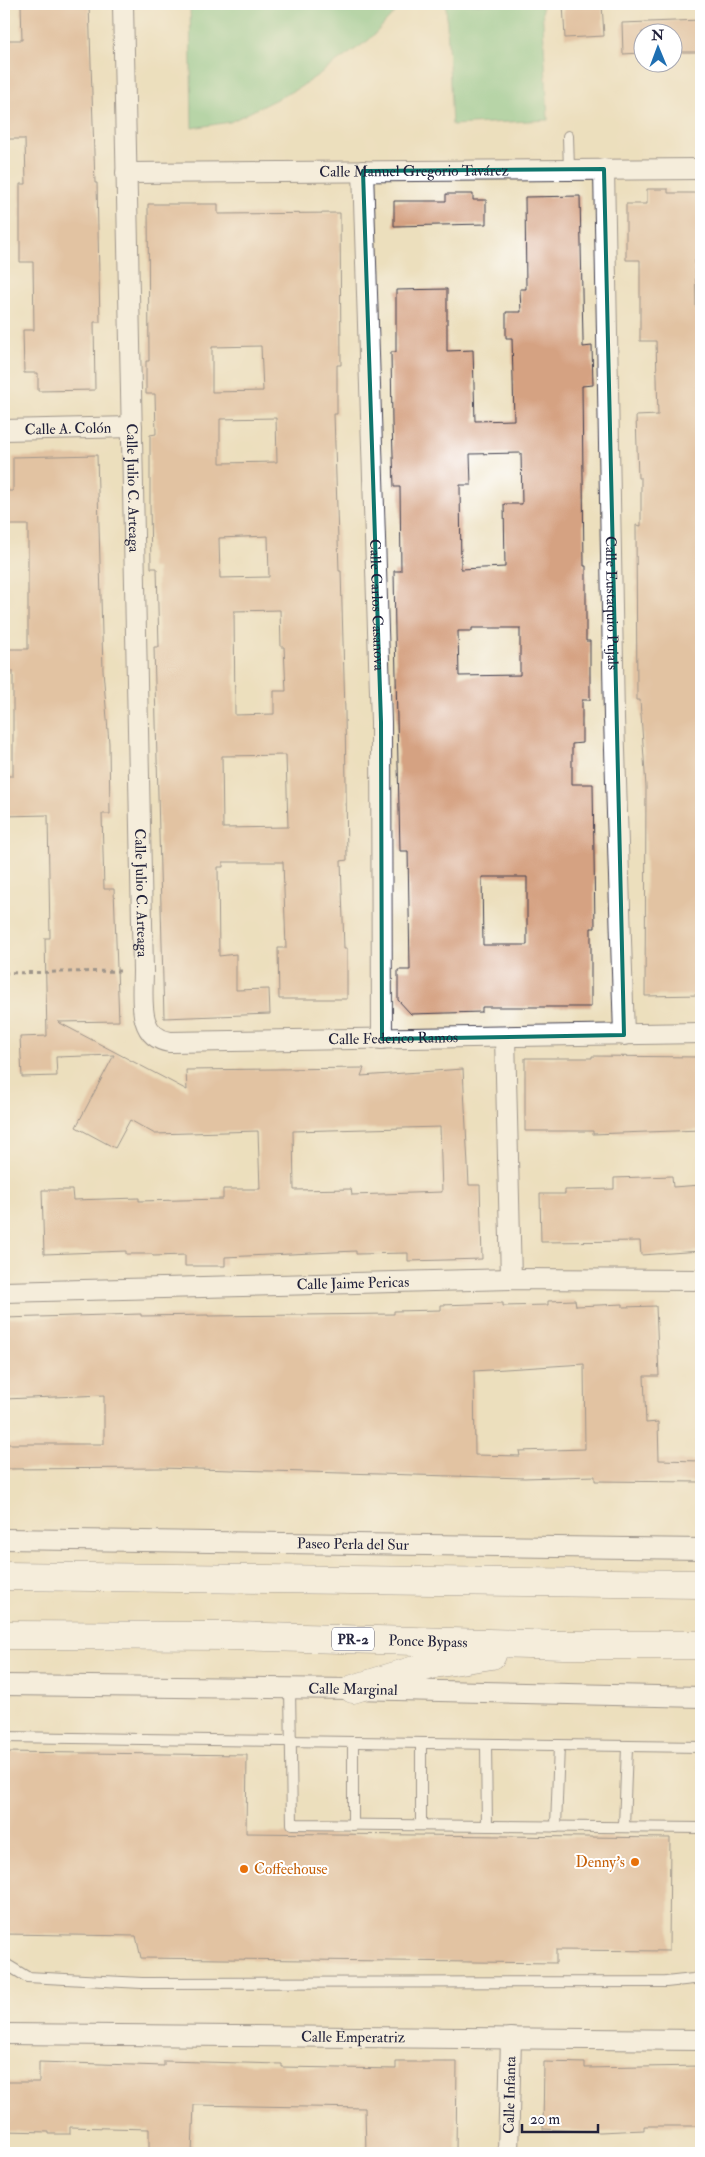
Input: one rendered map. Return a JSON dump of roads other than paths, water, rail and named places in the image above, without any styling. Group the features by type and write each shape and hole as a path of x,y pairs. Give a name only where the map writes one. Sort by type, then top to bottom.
{"highway":[{"path":"4,1576 701,1584"},
{"name":"Ponce Bypass","path":"4,1635 243,1636 564,1644 701,1645"},
{"path":"353,1689 434,1664 564,1644"}],"street":[{"name":"Calle Julio C. Arteaga","path":"123,4 143,971"},
{"name":"Calle Eustaquio Pujals","path":"604,169 614,708 624,1035"},
{"name":"Calle Manuel Gregorio Tavárez","path":"126,173 701,169"},
{"name":"Calle Carlos Casanova","path":"363,171 381,722 382,1039"},
{"name":"Calle A. Colón","path":"4,430 132,427"},
{"name":"Calle Federico Ramos","path":"143,971 144,1021 150,1032 162,1041 701,1033"},
{"path":"505,1037 511,1279"},
{"name":"Calle Jaime Pericas","path":"4,1292 511,1279 701,1280"},
{"name":"Paseo Perla del Sur","path":"4,1539 701,1549"},
{"name":"Calle Marginal","path":"4,1685 353,1689 701,1697"},
{"name":"Calle Emperatriz","path":"4,2034 701,2040"},
{"name":"Calle Infanta","path":"508,2153 511,2038"}],"lane":[{"path":"568,136 569,170"},
{"path":"290,1688 292,1824 701,1828"},
{"path":"4,1737 701,1747"},
{"path":"353,1742 354,1824"},
{"path":"421,1743 421,1825"},
{"path":"486,1744 487,1826"},
{"path":"556,1826 559,1745"},
{"path":"624,1827 627,1747"},
{"path":"4,1963 27,1977 142,1983 666,1982 693,1979 701,1976"}],"place":[{"name":"Denny's","path":"635,1862"},
{"name":"Coffeehouse","path":"244,1869"}]}
